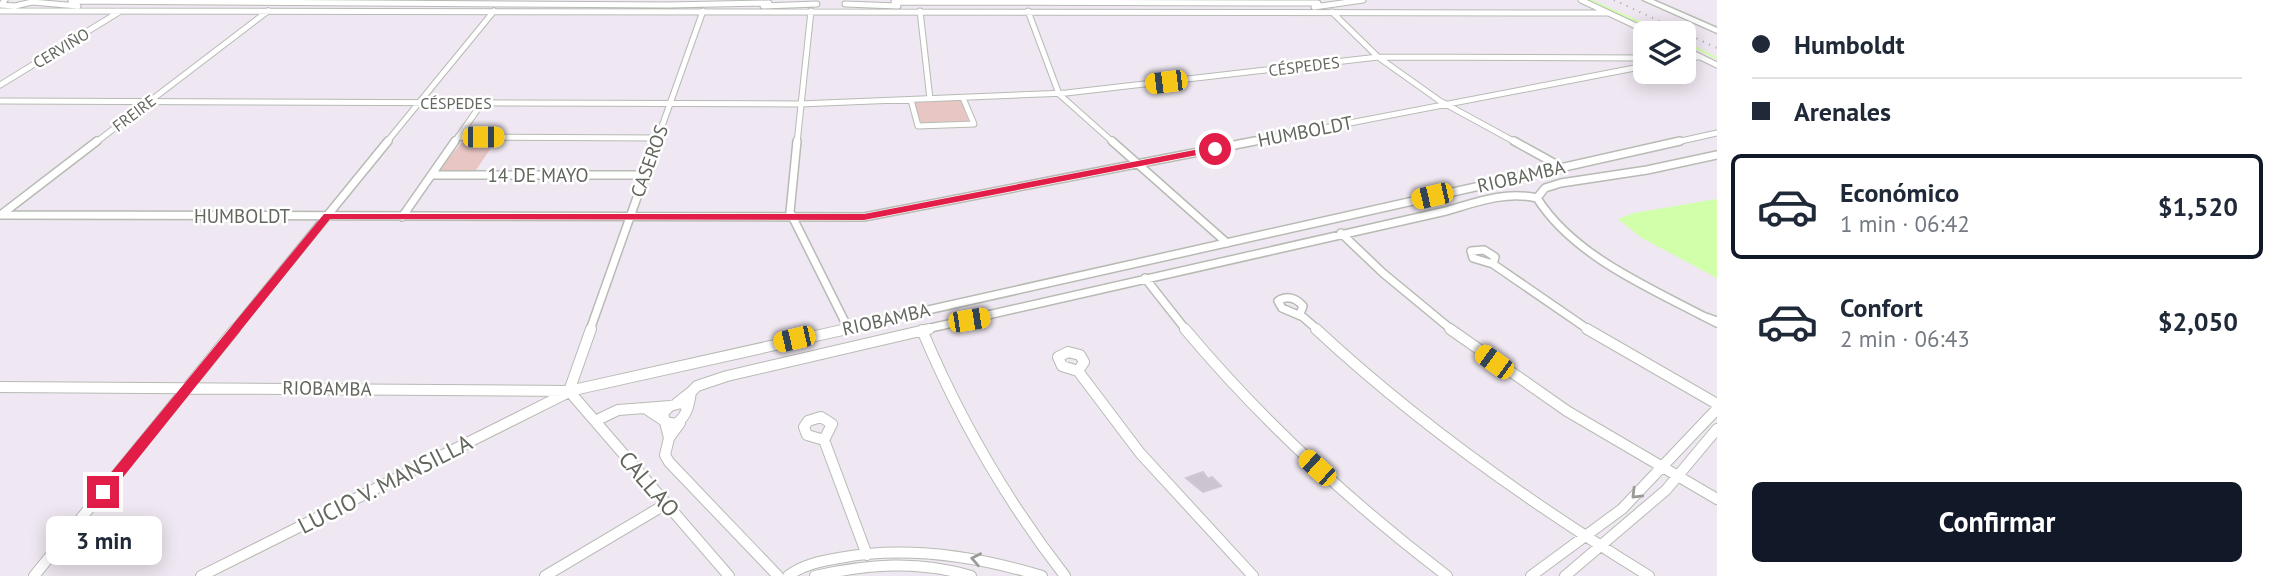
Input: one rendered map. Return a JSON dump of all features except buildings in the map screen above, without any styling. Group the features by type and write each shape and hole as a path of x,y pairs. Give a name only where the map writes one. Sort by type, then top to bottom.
{"main road":[{"path":"1647,0 1717,31"}],"street":[{"path":"0,4 5,0"},
{"path":"58,0 494,11 1608,13"},
{"path":"654,6 800,0"},
{"path":"862,0 1019,6"},
{"path":"1302,6 1342,0"},
{"path":"0,4 11,6 35,1 89,7 270,7 654,6 816,2 830,7 847,2 1019,6 1302,6 1363,0"},
{"path":"1581,0 1633,25"},
{"path":"0,10 121,11 270,7"},
{"name":"FREIRE","path":"1,215 270,7"},
{"name":"CERVIÑO","path":"0,85 121,11"},
{"path":"34,576 494,11"},
{"name":"CASEROS","path":"569,391 703,11"},
{"path":"811,11 790,218 848,328"},
{"path":"920,11 930,99"},
{"path":"1028,11 1059,94 1227,243"},
{"path":"1332,12 1378,57 1446,104 1561,167"},
{"path":"1696,55 1717,65"},
{"name":"CÉSPEDES","path":"0,101 800,104 1059,94 1378,57 1633,58"},
{"path":"1696,57 1701,57"},
{"name":"HUMBOLDT","path":"1,215 790,218 876,215 1633,68"},
{"path":"911,100 918,127 974,124 963,98"},
{"path":"402,217 482,103"},
{"name":"RIOBAMBA","path":"0,387 188,386 569,391 1717,133"},
{"path":"458,137 658,138"},
{"path":"1537,198 1545,188 1561,183 1647,170 1717,155"},
{"name":"14 DE MAYO","path":"432,175 644,175"},
{"path":"778,576 665,455 668,438 663,413 709,381 1145,278 1446,211 1503,195 1519,194 1537,198 1551,220 1584,244 1632,275 1717,322"},
{"path":"1341,233 1404,292 1464,341 1558,405 1661,469 1717,499"},
{"path":"1493,264 1592,333 1717,404"},
{"path":"1145,278 1192,340 1270,425 1353,500 1447,576"},
{"path":"1300,314 1365,375 1481,465 1600,547 1649,576"},
{"path":"922,330 960,413 1008,494 1065,576"},
{"path":"1078,372 1140,453 1253,576"},
{"name":"CALLAO","path":"569,391 729,576"},
{"name":"LUCIO V. MANSILLA","path":"201,576 569,391"},
{"path":"668,438 681,422 691,391"},
{"path":"595,421 618,410 673,405 688,407"},
{"path":"645,408 664,421 681,422"},
{"path":"1531,576 1622,509 1717,409"},
{"path":"1565,576 1666,490 1717,429"},
{"path":"824,440 870,566"},
{"path":"545,576 666,503"},
{"path":"788,576 809,565 866,553 958,556 1042,576"},
{"path":"815,576 870,566 917,565 946,568 971,576"}],"shaded area":[{"path":"961,100 969,122 921,124 914,101"},
{"path":"465,139 497,139 474,173 442,172 439,169"},
{"path":"1717,199 1717,278 1642,238 1618,219 1634,213"}],"waterway":[{"path":"1590,0 1636,21"},
{"path":"1696,48 1717,58"}],"railway":[{"path":"1614,0 1717,48"}],"route":[{"path":"103,492 327,216 864,217 1215,149"}]}
